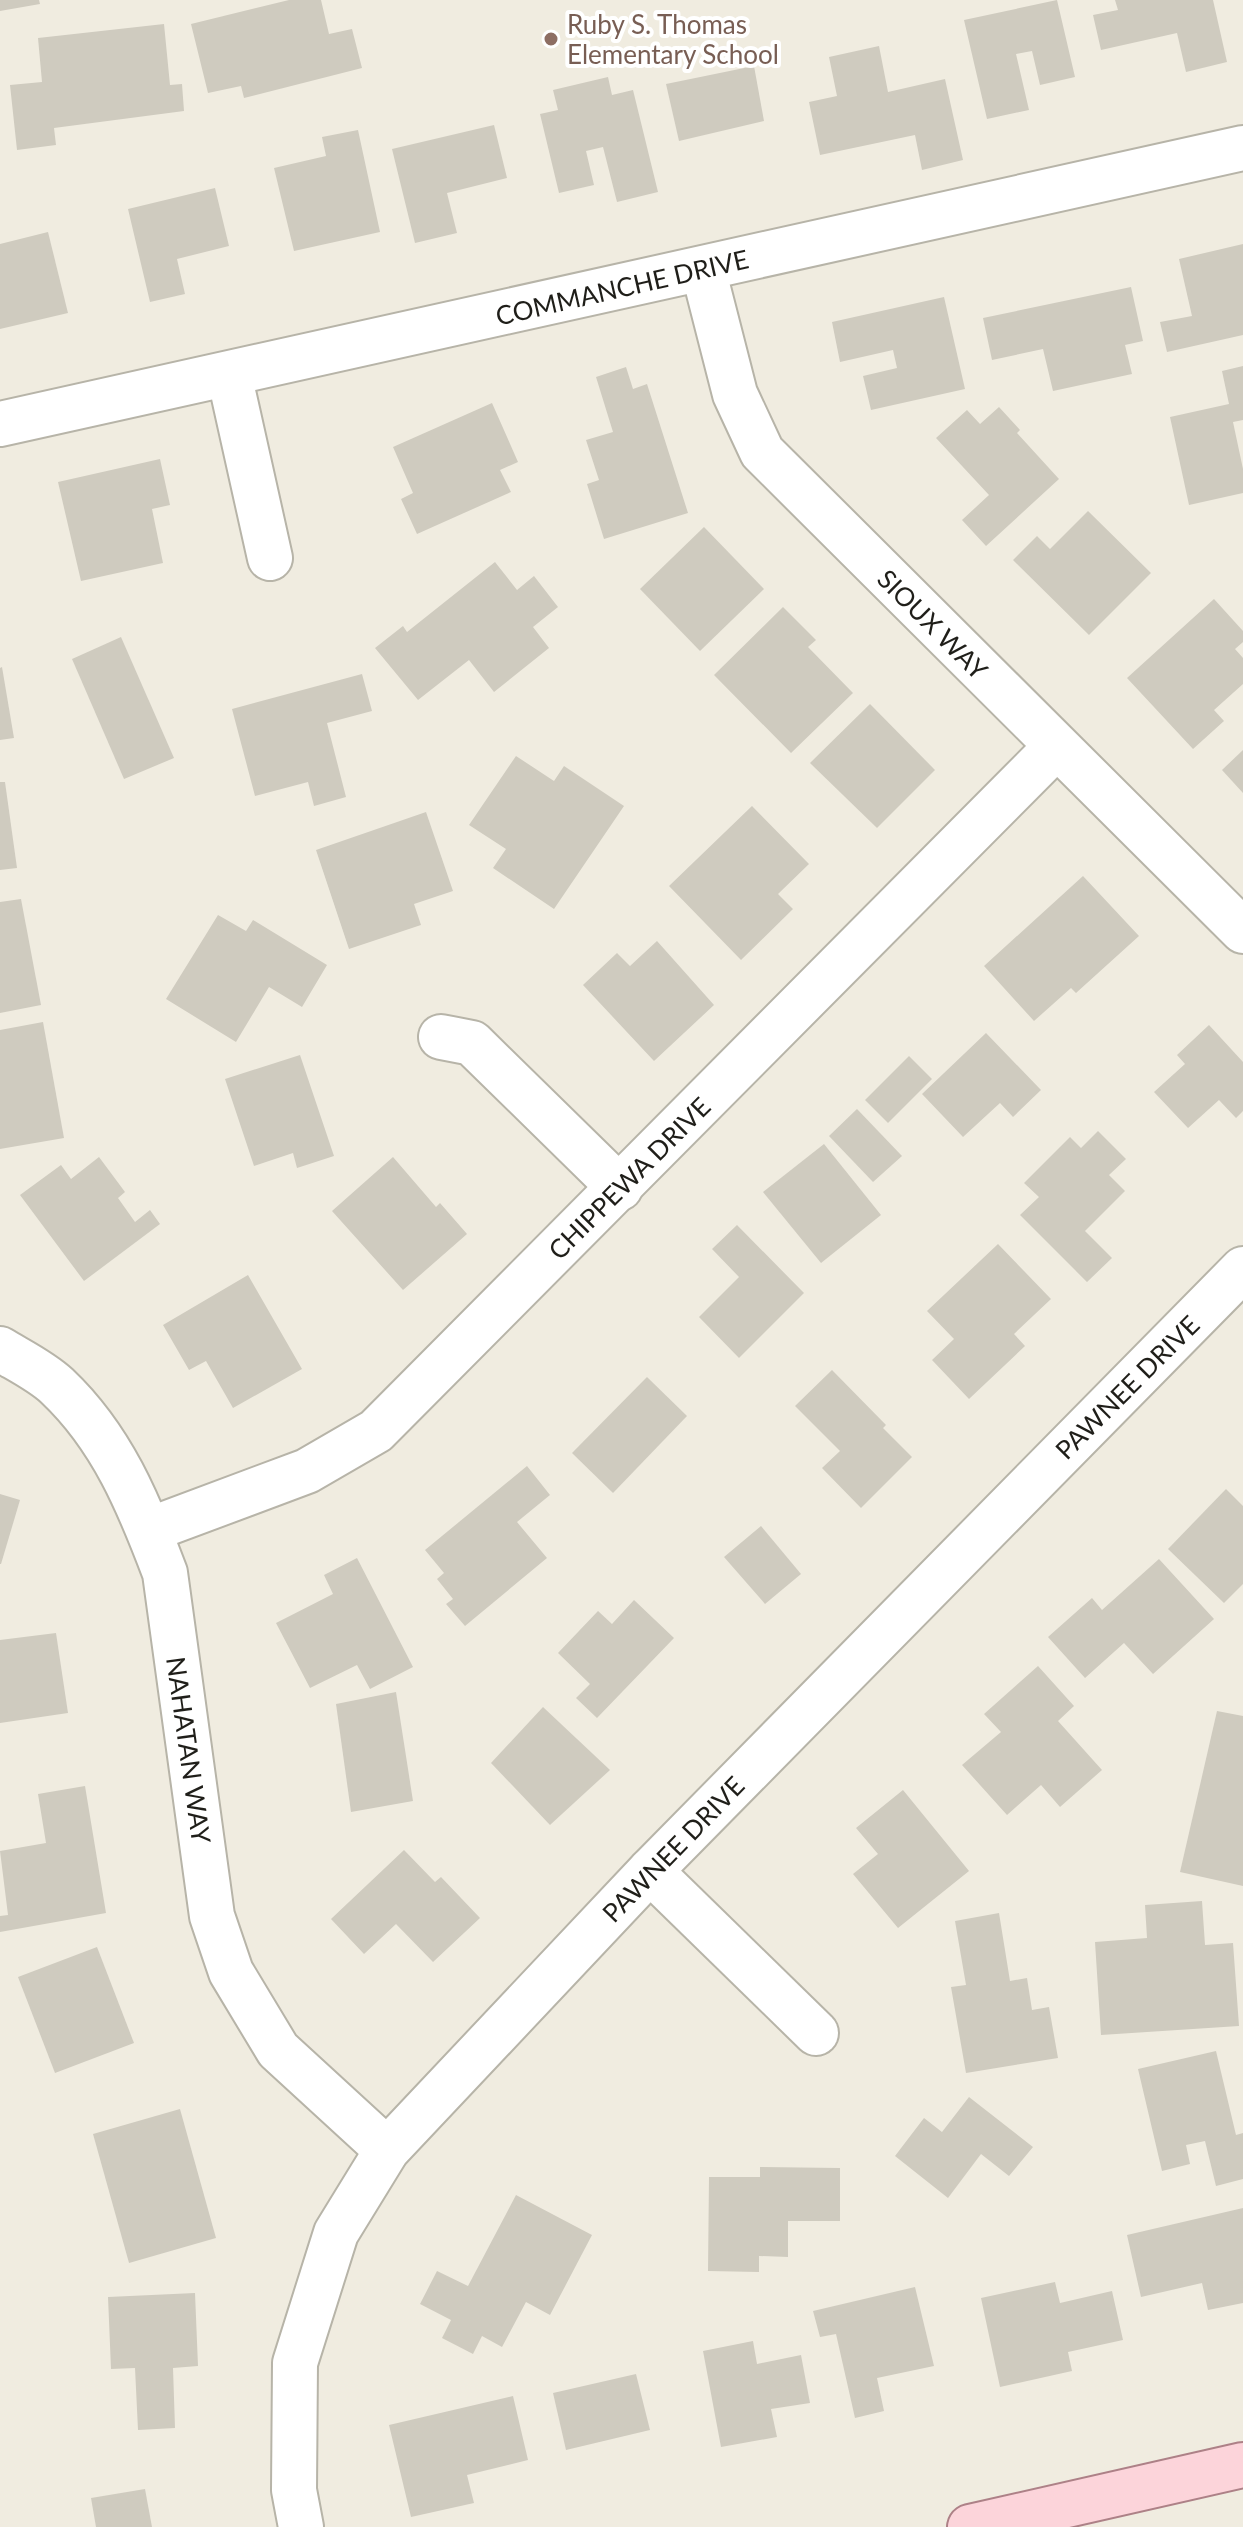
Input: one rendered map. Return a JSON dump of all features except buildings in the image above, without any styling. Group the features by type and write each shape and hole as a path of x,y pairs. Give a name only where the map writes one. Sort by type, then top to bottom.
{"main road":[{"path":"970,2527 1243,2465"}],"street":[{"name":"COMMANCHE DRIVE","path":"0,424 1243,148"},
{"name":"SIOUX WAY","path":"703,269 735,394 762,452 1243,931"},
{"path":"229,374 270,558"},
{"name":"CHIPPEWA DRIVE","path":"149,1530 307,1471 376,1431 1056,747"},
{"path":"441,1037 472,1043 620,1188"},
{"name":"PAWNEE DRIVE","path":"301,2527 294,2490 295,2363 336,2233 387,2150 650,1871 1243,1269"},
{"name":"NAHATAN WAY","path":"0,1349 55,1384 103,1435 149,1530 165,1573 212,1916 231,1972 278,2050 387,2150"},
{"path":"650,1871 816,2033"}],"place":[{"name":"Ruby S. Thomas Elementary School","path":"551,39"}]}
